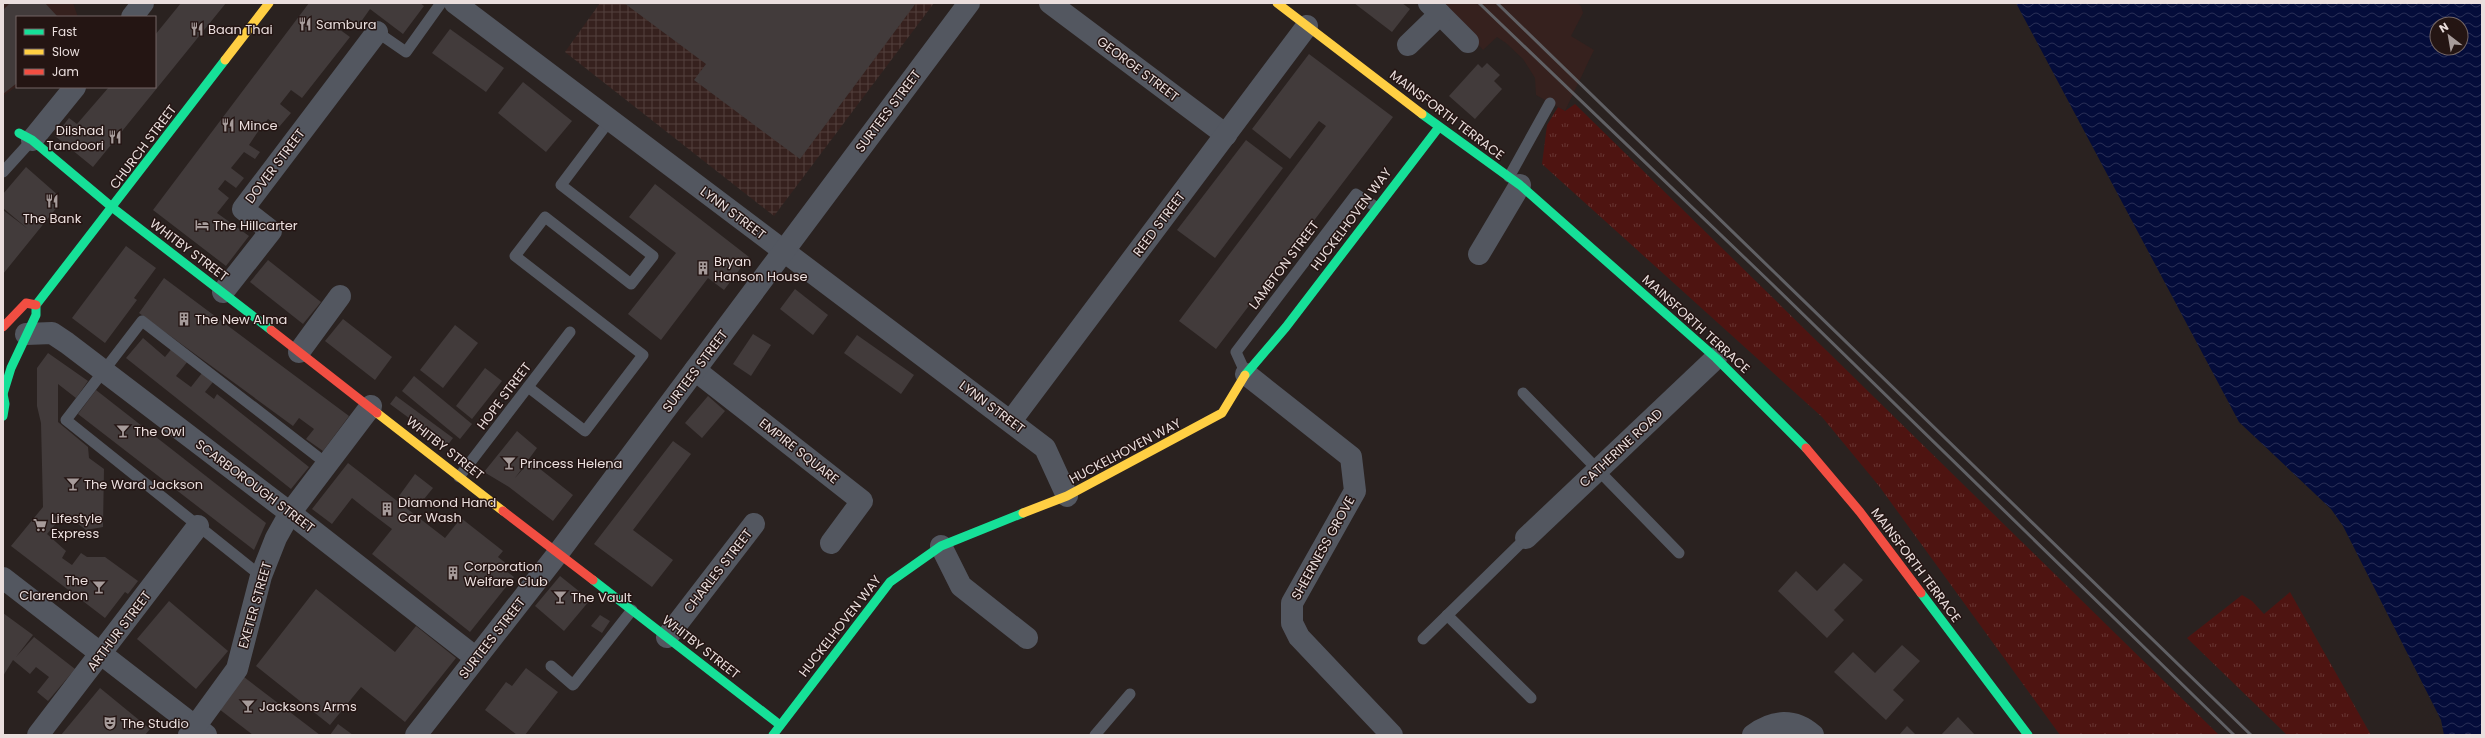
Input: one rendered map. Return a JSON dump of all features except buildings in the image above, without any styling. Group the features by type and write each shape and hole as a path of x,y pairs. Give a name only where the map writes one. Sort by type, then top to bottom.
{"street":[{"path":"133,16 144,3"},
{"name":"CHURCH STREET","path":"3,416 5,404 3,394 11,368 36,315 36,305 113,208 269,3"},
{"name":"LYNN STREET","path":"455,3 1045,448 1067,496"},
{"name":"SURTEES STREET","path":"416,735 559,552 969,3"},
{"name":"GEORGE STREET","path":"1050,3 1226,135"},
{"name":"MAINSFORTH TERRACE","path":"1277,3 1439,127 1514,181 1716,358 1798,438 1855,506 2028,735"},
{"path":"1408,45 1434,8 1468,42"},
{"name":"REED STREET","path":"1011,421 1307,26"},
{"name":"DOVER STREET","path":"223,292 271,231 243,209 377,32"},
{"path":"26,137 74,88"},
{"name":"HUCKELHOVEN WAY","path":"779,731 890,582 941,546 1067,496 1222,413 1246,374 1286,327 1376,207 1439,127"},
{"name":"WHITBY STREET","path":"26,137 113,208 371,406 460,477 559,552 667,637 779,731"},
{"path":"1479,254 1514,181"},
{"path":"299,352 340,296"},
{"path":"3,327 26,303 36,305"},
{"name":"SCARBOROUGH STREET","path":"26,334 52,333 290,512 476,658"},
{"name":"CATHERINE ROAD","path":"1526,538 1716,358"},
{"name":"EMPIRE SQUARE","path":"695,370 862,500 831,543"},
{"name":"SHEERNESS GROVE","path":"1246,374 1351,457 1355,491 1292,603 1292,623 1300,637 1392,735"},
{"name":"EXETER STREET","path":"197,732 237,669 261,576 276,538 290,512 371,406"},
{"name":"CHARLES STREET","path":"667,637 754,524"},
{"name":"ARTHUR STREET","path":"38,735 198,526"},
{"path":"941,546 961,586 1027,638"},
{"path":"3,578 102,653 197,732"},
{"path":"1753,735 1764,727 1783,722 1803,726 1813,735"}],"lane":[{"path":"377,32 406,52 441,3"},
{"path":"1514,181 1550,103"},
{"path":"528,387 585,431 643,355 515,256 545,217 631,284 653,256 562,185 610,120"},
{"path":"3,172 26,137"},
{"name":"LAMBTON STREET","path":"1246,374 1236,352 1356,194 1376,207"},
{"path":"261,576 66,420 142,321 327,464"},
{"name":"HOPE STREET","path":"460,477 570,332"},
{"path":"1522,393 1679,553"},
{"path":"1422,639 1526,538"},
{"path":"551,666 573,685 632,610"},
{"path":"1447,615 1531,698"},
{"path":"1095,735 1130,694"}],"shaded area":[{"path":"3,3 73,3 78,16 16,16 16,87 3,96"},
{"path":"600,3 934,3 774,216 565,52"},
{"path":"1440,3 1576,3 1581,6 1583,13 1571,36 1594,50 1565,111 1536,95 1535,78 1523,59 1506,43 1497,37 1483,50"}],"green space":[{"path":"1575,104 2219,735 2060,735 1879,486 1822,417 1542,164 1547,125 1558,107 1565,111"},
{"path":"2290,592 2371,735 2287,735 2187,638 2242,595 2252,601 2264,614"}],"water":[{"path":"2016,3 2482,3 2482,735 2444,735 2441,720 2343,526 2331,509 2239,422"}],"railway":[{"path":"1479,3 1772,284 2234,735"},
{"path":"1497,3 2251,735"}],"traffic: fast":[{"path":"3,394 11,368 36,315 36,305 225,60"},
{"path":"1422,114 1520,185 1716,358 1806,448"},
{"path":"1245,375 1286,327 1439,127"},
{"path":"19,133 32,140 113,208 271,330"},
{"path":"3,394 5,404 3,416"},
{"path":"773,735 890,582 941,546 1023,513"},
{"path":"593,580 780,725"},
{"path":"1921,593 2028,735"}],"traffic: slow":[{"path":"225,60 269,3"},
{"path":"1277,3 1422,114"},
{"path":"1023,513 1067,496 1222,413 1245,375"},
{"path":"377,413 503,511"}],"traffic: jam":[{"path":"3,327 26,303 36,305"},
{"path":"271,330 377,413"},
{"path":"1806,448 1860,512 1921,593"},
{"path":"503,511 593,580"}],"place":[{"name":"Sambura","path":"305,24"},
{"name":"Baan Thai","path":"197,29"},
{"name":"Mince","path":"228,125"},
{"name":"Dilshad Tandoori","path":"115,137"},
{"name":"The Bank","path":"52,201"},
{"name":"The Hillcarter","path":"202,225"},
{"name":"Bryan Hanson House","path":"703,268"},
{"name":"The New Alma","path":"184,319"},
{"name":"The Owl","path":"123,431"},
{"name":"Princess Helena","path":"509,463"},
{"name":"The Ward Jackson","path":"73,484"},
{"name":"Diamond Hand Car Wash","path":"387,509"},
{"name":"Lifestyle Express","path":"40,525"},
{"name":"Corporation Welfare Club","path":"453,573"},
{"name":"The Clarendon","path":"99,587"},
{"name":"The Vault","path":"560,597"},
{"name":"Jacksons Arms","path":"248,706"},
{"name":"The Studio","path":"110,723"}]}
